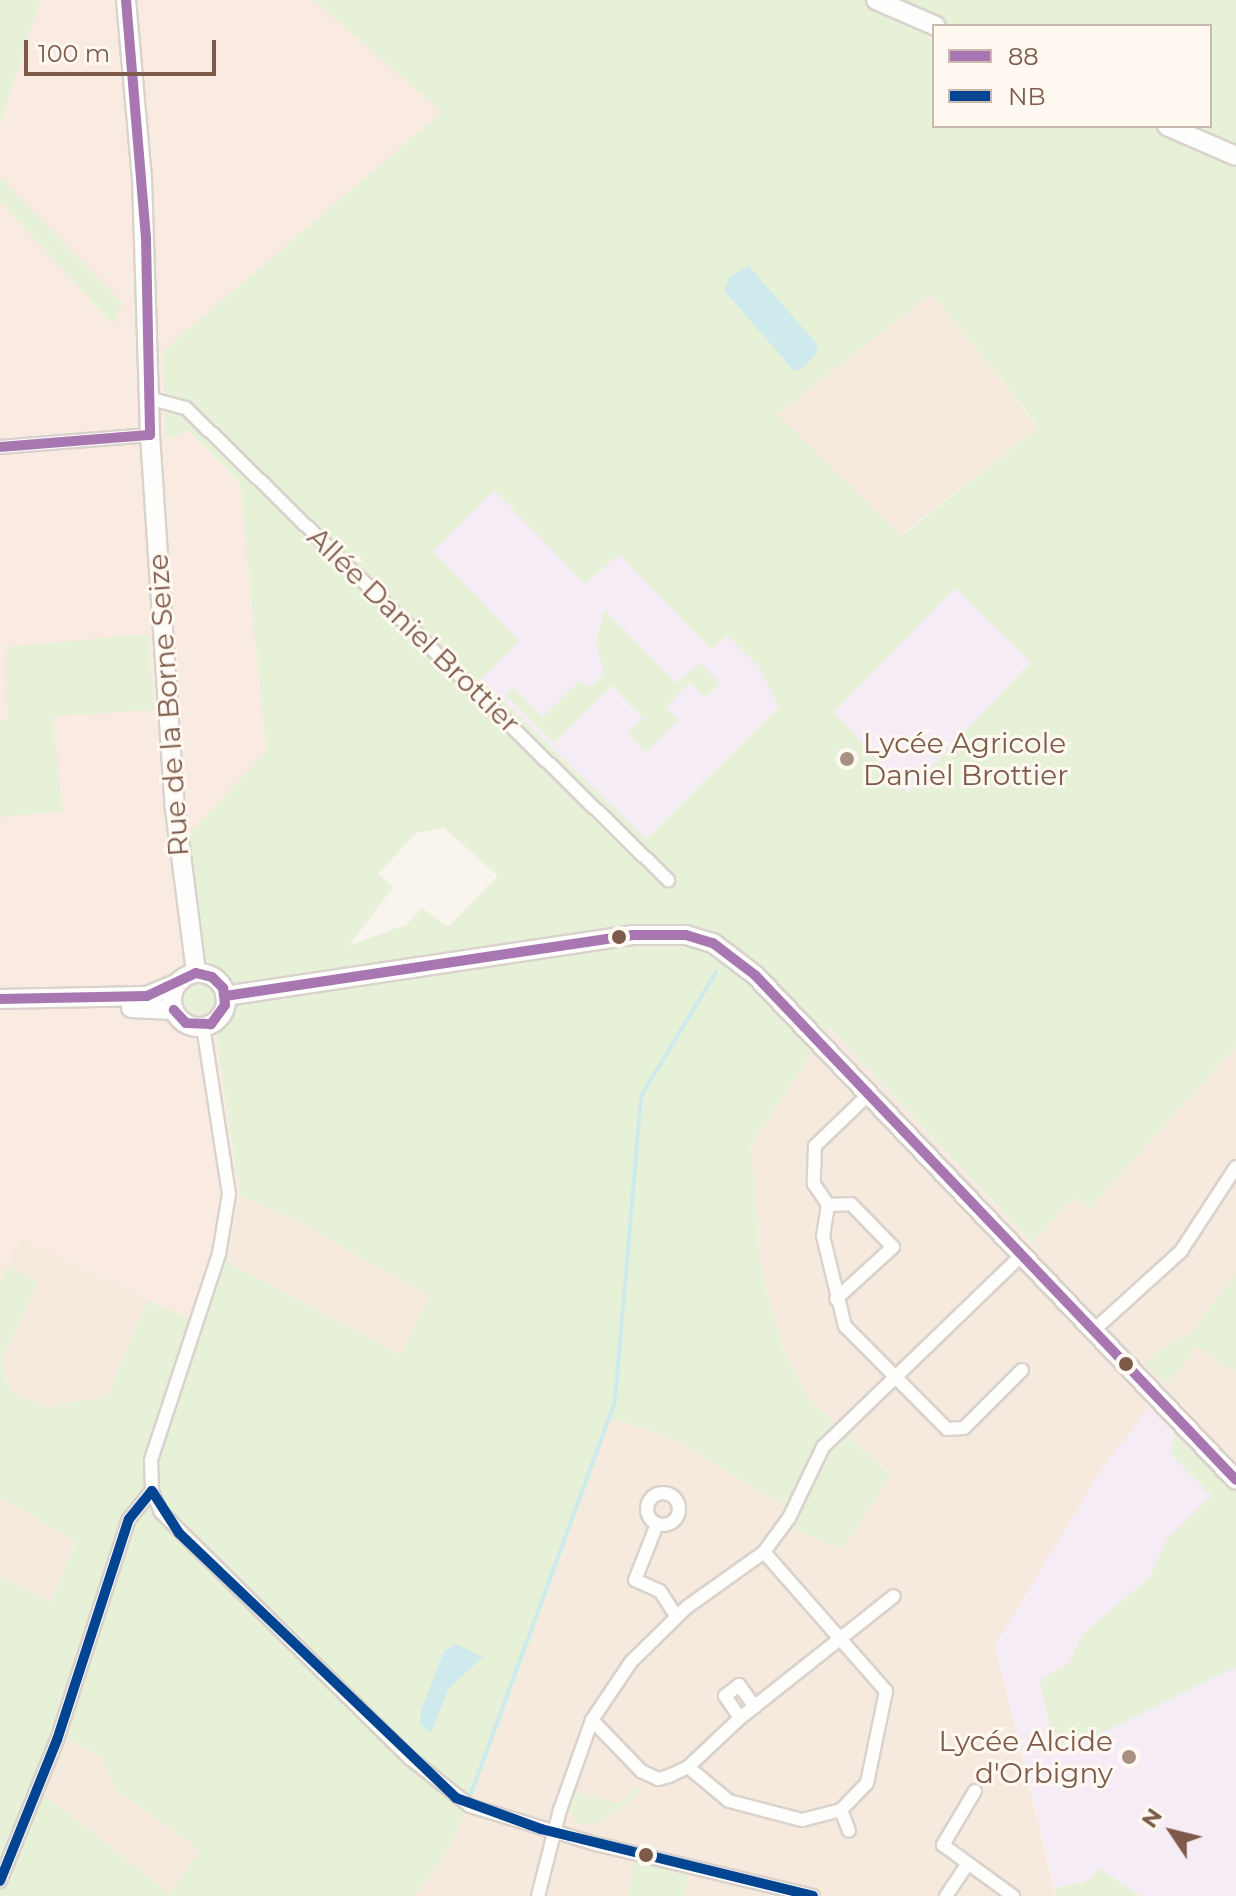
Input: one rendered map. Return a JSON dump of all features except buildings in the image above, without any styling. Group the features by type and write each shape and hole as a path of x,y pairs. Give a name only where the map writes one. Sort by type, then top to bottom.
{"street":[{"name":"Rue de la Borne Seize","path":"126,0 146,239 148,398 179,868 196,973"},
{"path":"876,0 932,24"},
{"path":"1172,128 1236,156"},
{"name":"Allée Daniel Brottier","path":"148,398 186,408 668,880"},
{"path":"0,447 150,435"},
{"path":"225,996 633,935 686,935 713,943 743,962 1094,1330 1233,1470"},
{"path":"0,999 147,996 196,973 218,982 225,996 222,1012 203,1026 186,1023 174,1010 0,1010"},
{"path":"174,1010 178,983"},
{"path":"0,1881 57,1740 129,1519 152,1491 156,1439 226,1226 227,1160 203,1026"},
{"path":"869,1094 815,1146 814,1184 828,1205 823,1236 845,1326 947,1429 964,1428 1022,1370"},
{"path":"1094,1330 1181,1251 1236,1167"},
{"path":"828,1205 851,1204 893,1247 836,1299"},
{"path":"538,1896 592,1720 631,1662 676,1616 764,1552 789,1518 823,1447 1022,1255"},
{"path":"152,1491 179,1533 440,1786 470,1806 555,1833 813,1896"},
{"path":"657,1524 635,1580 660,1591 676,1616"},
{"path":"688,1767 729,1801 802,1820 841,1810 867,1783 887,1703 876,1675 839,1641 764,1552"},
{"path":"592,1720 641,1771 658,1779 688,1767 740,1718 894,1596"},
{"path":"740,1718 725,1696 732,1690 739,1685 755,1707"},
{"path":"975,1791 943,1839 966,1866 1013,1896"},
{"path":"841,1810 849,1831"},
{"path":"946,1896 966,1866"}],"shaded area":[{"path":"40,0 314,0 442,112 162,352 166,439 189,430 240,483 266,752 189,835 206,961 225,973 233,1009 216,1038 240,1196 231,1245 204,1327 20,1237 0,1282 0,201 111,324 123,304 0,177 0,125"},
{"name":"Lycée Agricole Daniel Brottier","path":"622,265 1236,860 1236,1046 1089,1209 1073,1198 1032,1243 687,879 354,555"},
{"path":"932,292 1038,428 882,549 776,414"},
{"path":"829,1027 1031,1243 1074,1198 1089,1209 1236,1046 1236,1483 1229,1490 1149,1408 1103,1467 995,1645 1056,1896 414,1896 445,1854 475,1792 612,1418 674,1439 799,1515 789,1527 891,1474 810,1400 784,1352 762,1273 751,1145"},
{"path":"240,1196 294,1219 430,1295 401,1355 226,1261"},
{"path":"20,1237 148,1300 107,1396 46,1407 11,1392 1,1360 38,1281 6,1268"},
{"name":"Lycée Alcide d'Orbigny","path":"1149,1407 1236,1497 1236,1896 1141,1896 1099,1869 1089,1881 1055,1888 995,1645 1103,1467"},
{"path":"0,1497 76,1540 51,1602 0,1576"},
{"path":"53,1733 100,1756 117,1790 201,1850 170,1895 33,1786"}],"green space":[{"path":"0,0 40,0 0,125"},
{"path":"314,0 1236,0 1236,1046 1089,1209 1073,1198 1032,1243 829,1027 751,1145 762,1273 784,1352 810,1400 891,1475 842,1549 789,1527 799,1515 674,1439 612,1418 475,1792 445,1854 414,1896 0,1896 0,1576 51,1602 76,1541 0,1497 0,1282 6,1268 39,1280 1,1360 11,1392 46,1407 107,1396 148,1300 204,1326 226,1261 401,1355 429,1296 294,1219 240,1196 216,1038 233,1009 225,973 206,961 197,937 190,897 189,835 266,751 240,483 189,430 166,440 162,352 442,112","holes":["932,293 1039,427 901,536 777,414","494,490 585,584 619,554 712,650 727,635 758,666 779,707 646,839 481,679 519,641 433,551","955,588 1031,662 907,793 834,712","444,828 498,876 448,927 422,908 407,924 349,946 393,887 378,874 416,833","54,1733 100,1756 117,1790 200,1850 170,1894 33,1786"]},
{"path":"0,177 123,304 112,324 0,201"},
{"path":"605,610 677,684 700,663 720,683 705,698 690,682 666,707 678,720 645,753 628,734 643,718 612,686 554,743 506,696 513,687 543,717 580,680 589,688 604,673 596,641"},
{"path":"149,634 154,710 53,716 62,811 0,817 0,721 8,720 6,647"},
{"path":"199,985 205,986 213,994 213,1006 205,1014 199,1015 193,1014 185,1006 184,1000 185,994 193,986"},
{"path":"1236,1272 1236,1368 1232,1371 1197,1346 1167,1386 1144,1361 1194,1330"},
{"path":"1176,1435 1229,1489 1236,1483 1236,1667 1088,1740 1054,1748 1040,1680 1070,1662 1082,1635 1150,1577 1167,1539 1211,1496 1170,1453"},
{"path":"639,1786 643,1791 594,1826 577,1822 569,1810 574,1793 618,1803"},
{"path":"633,1862 688,1875 684,1896 628,1896"},
{"path":"1099,1869 1141,1896 1056,1896 1055,1888 1089,1881"}],"water":[{"path":"748,265 815,342 818,351 804,367 794,371 724,290 729,278"},
{"path":"457,1644 483,1657 449,1688 431,1733 420,1724 421,1711 444,1651"}],"waterway":[{"path":"470,1796 615,1401 641,1096 716,972"}],"transit line":[{"name":"88","path":"126,0 146,239 150,435"},
{"name":"88","path":"0,447 150,435"},
{"name":"88","path":"225,996 633,935 686,935 713,943 755,975 1236,1480"},
{"name":"88","path":"0,999 147,996 196,973 212,977 223,988 225,1005 211,1024 186,1023 174,1010"},
{"name":"NB","path":"0,1881 57,1740 129,1519 152,1491 179,1533 456,1798 541,1829 813,1896"}],"place":[{"name":"Lycée Agricole Daniel Brottier","path":"847,759"},
{"name":"Lycée Alcide d'Orbigny","path":"1129,1757"}]}
